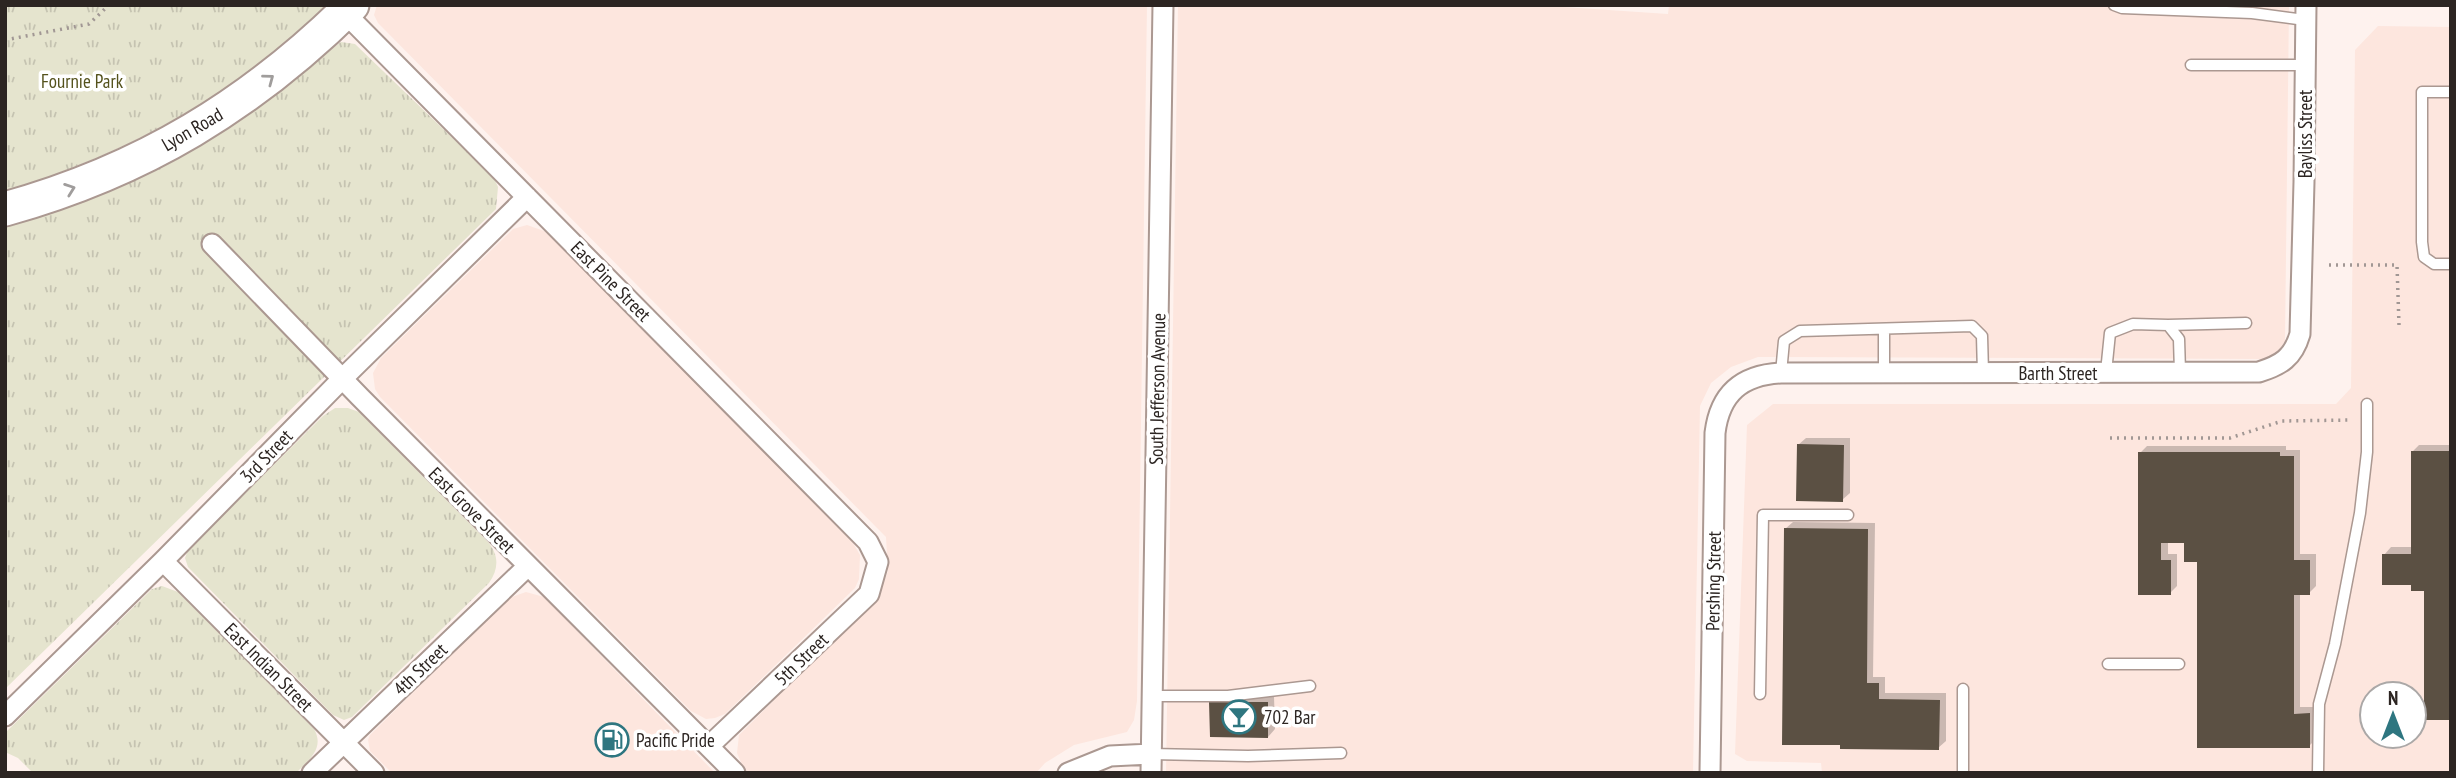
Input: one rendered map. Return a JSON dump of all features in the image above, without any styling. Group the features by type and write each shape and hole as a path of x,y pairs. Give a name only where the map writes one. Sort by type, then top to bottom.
{"highway":[{"name":"Lyon Road","path":"5,209 86,183 187,134 235,105 271,77 345,8"}],"street":[{"name":"South Jefferson Avenue","path":"1151,764 1163,5"},
{"name":"East Pine Street","path":"345,8 527,197 868,542 878,562"},
{"name":"Bayliss Street","path":"2302,262 2306,13"},
{"name":"3rd Street","path":"5,716 527,197"},
{"name":"East Grove Street","path":"212,244 342,379 735,773"},
{"name":"Barth Street","path":"1730,393 1746,380 1763,374 1781,373 2259,372 2279,366 2296,347 2300,334 2302,262"},
{"name":"Pershing Street","path":"1710,773 1715,433 1717,418 1730,393"},
{"name":"East Indian Street","path":"163,561 374,773"},
{"name":"5th Street","path":"709,746 869,594 878,562"},
{"name":"4th Street","path":"312,773 528,566"},
{"path":"1068,773 1110,756 1151,764"}],"lane":[{"path":"2114,5 2122,8 2306,13"},
{"path":"2191,65 2305,65"},
{"path":"2451,92 2422,92 2424,257 2434,264 2451,264"},
{"path":"2106,372 2110,333 2133,324 2168,326 2246,323"},
{"path":"1781,373 1784,341 1800,331 1972,326 1982,336 1983,373"},
{"path":"2168,326 2179,339 2180,372"},
{"path":"1884,329 1884,373"},
{"path":"2318,773 2319,704 2335,644 2360,513 2367,452 2367,404"},
{"path":"1760,694 1763,515 1848,515"},
{"path":"2108,664 2179,664"},
{"path":"1152,696 1252,694 1310,686"},
{"path":"1963,689 1963,773"},
{"path":"1151,764 1248,756 1341,753"}],"path":[{"path":"5,40 89,24 109,5"},
{"path":"2329,265 2397,265 2399,325"},
{"path":"2110,438 2230,438 2282,421 2351,420"}],"shaded area":[{"path":"377,5 1147,5 1137,701 1134,720 1127,732 1074,745 1045,763 1036,773 749,773 737,753 739,735 878,597 888,571 886,537 378,23 374,15"},
{"path":"1178,5 1534,5 1668,14 1669,5 2289,5 2285,341 2277,354 2265,359 1758,357 1731,367 1711,383 1700,406 1693,773 1166,773"},
{"path":"2378,26 2451,27 2451,773 1822,773 1821,763 1747,761 1735,754 1747,425 1773,404 2336,404 2351,388 2355,50"},
{"path":"527,225 547,232 850,538 860,555 859,579 855,588 725,714 715,718 706,719 691,711 375,389 373,373 381,358 513,229"},
{"path":"526,592 544,597 715,773 392,773 370,751 370,735 509,598"}],"green space":[{"name":"Fournie Park","path":"5,5 326,5 267,58 169,123 98,157 33,183 5,191"},
{"path":"341,42 355,44 494,178 498,187 496,209 5,689 5,225 116,187 174,159 234,124"},
{"path":"335,408 348,408 359,412 488,542 496,562 495,573 489,583 352,717 344,720 333,715 188,567 185,558 188,550 323,416"},
{"path":"162,586 178,592 314,729 317,748 296,773 33,773 18,758 5,752 5,733 152,589"}],"building":[{"path":"1797,444 1844,445 1843,502 1796,501"},
{"path":"2411,451 2451,451 2451,720 2428,720 2428,680 2424,680 2424,591 2411,591 2411,585 2382,585 2382,554 2411,554"},
{"path":"2138,452 2280,452 2280,456 2294,456 2294,560 2310,560 2310,595 2294,595 2294,714 2310,713 2310,748 2197,748 2197,562 2184,562 2184,543 2161,543 2161,560 2171,560 2171,595 2138,595"},
{"path":"1784,528 1868,529 1867,683 1879,683 1879,699 1940,700 1939,750 1840,749 1840,745 1782,745"},
{"name":"702 Bar","path":"1209,702 1268,702 1268,738 1210,737"}],"place":[{"name":"702 Bar","path":"1239,717"},
{"name":"Pacific Pride","path":"612,740"}]}
